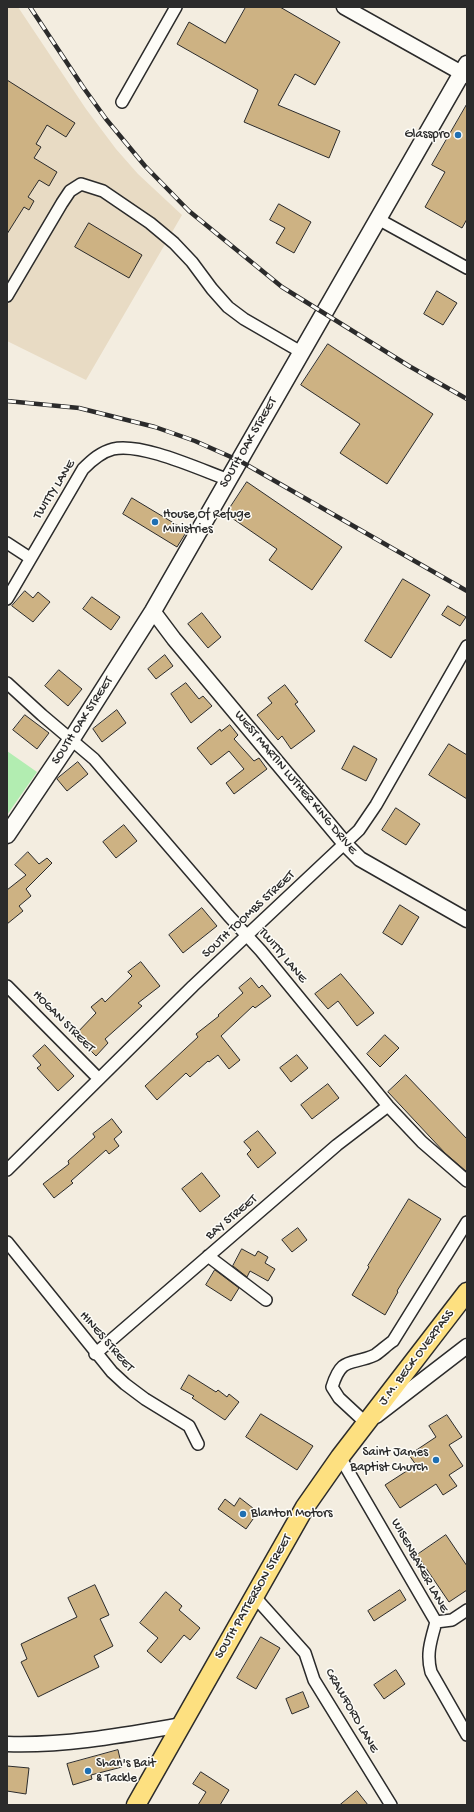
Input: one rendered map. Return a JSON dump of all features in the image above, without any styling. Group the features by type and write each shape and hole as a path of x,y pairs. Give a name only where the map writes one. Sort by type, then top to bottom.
{"main road":[{"name":"SOUTH OAK STREET","path":"7,835 71,740 153,611 301,352 465,71"},
{"name":"J.M. BECK OVERPASS","path":"367,1424 467,1292"},
{"name":"SOUTH PATTERSON STREET","path":"136,1805 305,1507 340,1457 367,1424"}],"street":[{"path":"122,102 176,7"},
{"path":"344,7 465,71"},
{"path":"7,296 62,203 70,191 81,184 103,191 150,223 174,243 192,262 212,289 228,307 244,319 301,352"},
{"path":"378,219 467,268"},
{"name":"TWITTY LANE","path":"7,598 83,468 105,451 116,448 157,454 229,480"},
{"path":"7,543 30,558"},
{"name":"WEST MARTIN LUTHER KING DRIVE","path":"153,611 174,639 346,845 360,858 467,920"},
{"name":"SOUTH TOOMBS STREET","path":"7,1170 247,935 346,845 359,830 376,805 467,646"},
{"name":"TWITTY LANE","path":"7,682 94,759 228,915 247,935 388,1106 422,1142 467,1181"},
{"name":"HOGAN STREET","path":"7,986 99,1079"},
{"name":"BAY STREET","path":"95,1354 208,1256 230,1239 337,1145 388,1106"},
{"path":"467,1222 393,1340 375,1354 349,1362 337,1372 332,1387 339,1398 367,1424 467,1346"},
{"name":"HINES STREET","path":"7,1242 95,1354 125,1384 189,1426 198,1444"},
{"path":"208,1256 266,1300"},
{"name":"WISENBAKER LANE","path":"340,1457 436,1622 428,1649 428,1662 431,1672 467,1735"},
{"name":"CRAWFORD LANE","path":"254,1596 305,1653 314,1680 390,1804"},
{"path":"436,1622 452,1620 467,1610"},
{"path":"7,1744 29,1745 101,1739 182,1725"}],"shaded area":[{"path":"7,7 18,7 86,109 116,149 138,174 182,215 86,380 7,341"}],"green space":[{"path":"7,751 37,772 7,815"}],"building":[{"path":"246,7 280,7 340,42 315,85 295,74 278,105 340,131 329,158 244,122 258,90 177,44 189,22 225,43"},
{"path":"7,80 75,123 66,137 47,125 36,144 41,147 34,158 57,172 49,186 39,180 28,197 34,201 29,210 24,207 7,234"},
{"path":"467,104 467,219 462,228 425,207 445,172 432,165"},
{"path":"279,204 311,222 294,253 276,243 285,228 270,220"},
{"path":"89,223 142,255 129,278 75,247"},
{"path":"437,291 457,303 443,325 424,314"},
{"path":"328,344 433,414 387,484 340,453 360,424 301,385"},
{"path":"247,482 342,547 312,590 269,560 277,549 226,514"},
{"name":"House Of Refuge Ministries","path":"132,498 187,531 177,547 123,514"},
{"path":"403,579 430,595 391,658 365,641"},
{"path":"25,591 33,598 38,592 50,602 33,622 12,606"},
{"path":"92,597 120,617 111,630 83,609"},
{"path":"448,606 466,617 460,626 442,615"},
{"path":"202,613 221,637 208,648 188,624"},
{"path":"165,655 173,666 156,679 148,669"},
{"path":"59,670 82,689 68,706 45,686"},
{"path":"186,683 199,699 203,696 212,706 191,723 171,694"},
{"path":"285,685 298,702 295,704 315,731 291,749 282,736 278,740 257,715 272,703 268,698"},
{"path":"117,710 126,723 102,742 93,729"},
{"path":"25,715 49,733 37,749 13,730"},
{"path":"230,725 238,735 234,739 254,761 259,758 267,769 234,794 226,783 244,769 229,751 211,765 197,748 220,729 221,731"},
{"path":"449,744 467,755 467,799 429,775"},
{"path":"354,746 377,759 366,781 342,769"},
{"path":"78,762 88,774 67,791 57,779"},
{"path":"396,808 420,824 406,845 382,830"},
{"path":"124,825 137,841 116,858 103,842"},
{"path":"28,852 39,864 47,858 52,863 26,889 31,896 19,906 23,911 7,924 7,890 26,875 15,865"},
{"path":"400,905 419,917 402,945 383,933"},
{"path":"202,908 217,926 183,953 169,935"},
{"path":"141,962 160,986 138,1003 142,1006 105,1039 108,1043 96,1056 75,1035 96,1013 91,1007 102,998 105,1002 132,976 128,972"},
{"path":"341,974 374,1013 357,1026 338,1001 328,1009 315,994"},
{"path":"251,978 259,988 262,985 271,996 255,1008 253,1006 221,1036 240,1060 229,1069 218,1055 209,1062 208,1061 190,1077 186,1073 157,1100 145,1086 198,1037 196,1034 219,1016 218,1015 243,993 239,988"},
{"path":"385,1035 399,1048 380,1067 367,1054"},
{"path":"45,1045 74,1076 58,1091 37,1068 41,1065 33,1056"},
{"path":"297,1055 308,1068 291,1082 280,1068"},
{"path":"406,1075 467,1139 467,1172 445,1153 388,1092"},
{"path":"328,1084 339,1098 312,1119 301,1105"},
{"path":"112,1119 122,1132 114,1139 119,1146 109,1154 106,1150 71,1181 73,1183 54,1198 43,1184 69,1164 68,1161 95,1137 93,1134"},
{"path":"258,1131 276,1153 258,1168 247,1154 251,1150 244,1142"},
{"path":"202,1173 220,1196 200,1212 182,1189"},
{"path":"409,1199 441,1219 397,1291 398,1292 385,1315 352,1295"},
{"path":"298,1228 307,1240 292,1252 282,1240"},
{"path":"242,1249 255,1256 258,1251 268,1257 265,1263 275,1269 268,1281 250,1271 247,1277 233,1266"},
{"path":"215,1270 239,1288 231,1301 206,1285"},
{"path":"189,1375 216,1392 218,1390 227,1397 229,1394 239,1402 225,1420 192,1398 194,1396 181,1389"},
{"path":"261,1414 313,1446 297,1470 246,1437"},
{"name":"Saint James Baptist Church","path":"447,1415 462,1437 449,1445 463,1466 449,1475 457,1486 443,1495 436,1484 400,1508 385,1485 416,1465 409,1455 436,1437 429,1426"},
{"name":"Blanton Motors","path":"240,1498 258,1512 246,1529 218,1509 225,1499 234,1506"},
{"path":"446,1535 467,1566 467,1590 449,1602 417,1555"},
{"path":"95,1585 109,1615 100,1619 113,1646 94,1656 99,1667 38,1697 21,1662 27,1659 21,1644 77,1617 68,1598"},
{"path":"400,1590 406,1600 374,1621 368,1611"},
{"path":"166,1592 182,1606 179,1610 200,1628 190,1640 184,1635 161,1663 147,1651 158,1638 140,1623"},
{"path":"261,1637 280,1648 256,1689 237,1678"},
{"path":"396,1670 405,1684 384,1699 374,1685"},
{"path":"303,1692 309,1707 292,1714 286,1699"},
{"name":"Shan's Bait & Tackle","path":"118,1750 122,1767 91,1775 92,1779 73,1785 67,1764"},
{"path":"7,1766 29,1768 26,1794 7,1791"},
{"path":"201,1772 229,1790 220,1805 198,1805 206,1792 193,1784"},
{"path":"357,1791 368,1805 340,1805"}],"railway":[{"path":"30,7 106,119 145,166 189,211 282,287 409,366 467,399"},
{"path":"7,401 79,408 155,427 195,441 240,461 467,591"}],"place":[{"name":"Glasspro","path":"458,135"},
{"name":"House Of Refuge Ministries","path":"155,522"},
{"name":"Saint James Baptist Church","path":"436,1460"},
{"name":"Blanton Motors","path":"243,1514"},
{"name":"Shan's Bait & Tackle","path":"88,1771"}]}
